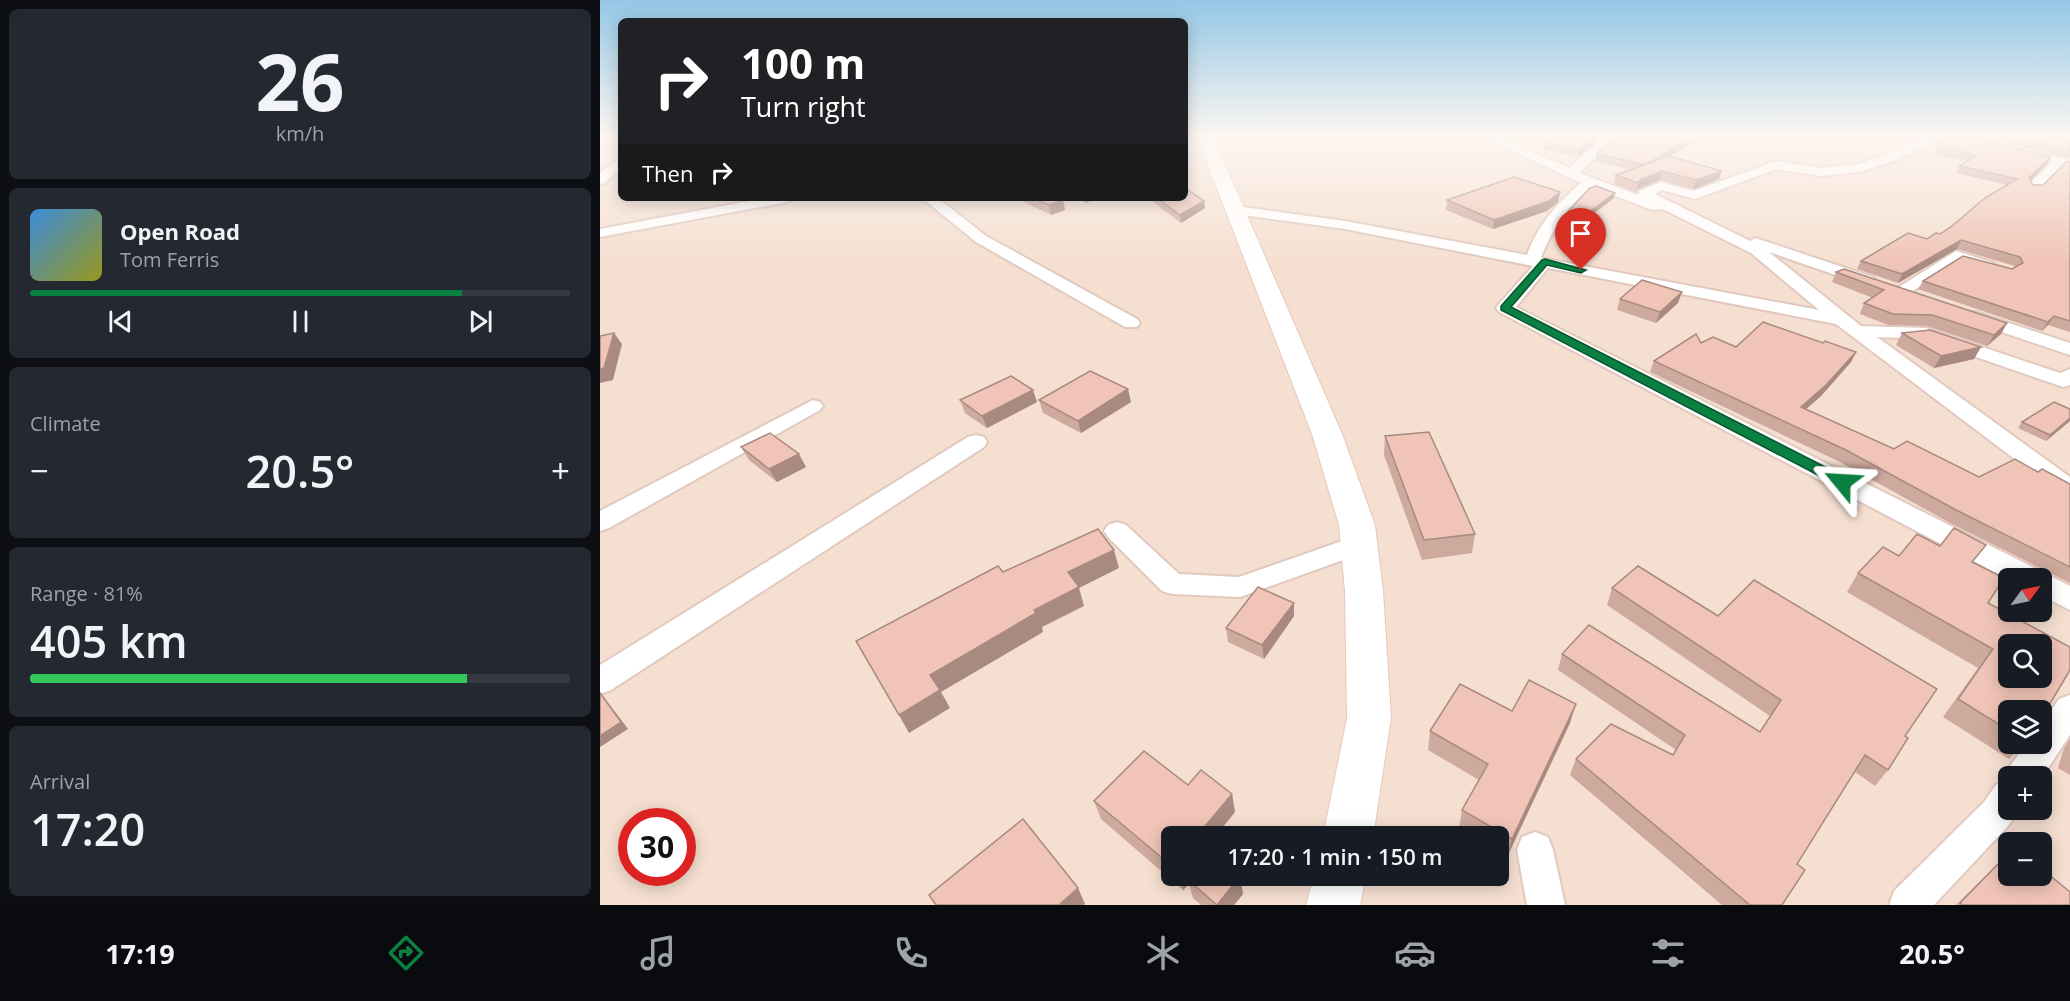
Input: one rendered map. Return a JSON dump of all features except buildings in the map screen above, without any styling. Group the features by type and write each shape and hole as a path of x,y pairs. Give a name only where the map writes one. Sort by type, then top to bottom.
{"street":[{"path":"1219,179 1235,210 1327,434 1357,525 1364,591 1369,718 1350,826"},
{"path":"1584,179 1923,300"},
{"path":"1738,179 1695,195 1661,186 1644,194 1756,250 1842,320 2070,489"},
{"path":"2034,187 2044,179"},
{"path":"1590,182 1570,197 1553,219 1539,261 1505,308 2010,568"},
{"path":"600,233 771,201"},
{"path":"933,201 981,239 1131,323"},
{"path":"1235,210 1345,225 1842,320"},
{"path":"1899,292 1956,256 2008,272"},
{"path":"1964,314 2070,349"},
{"path":"1858,331 1926,334 2063,381 2070,375"},
{"path":"600,522 813,406"},
{"path":"600,681 976,442"},
{"path":"1117,531 1172,584 1240,587 1359,544"},
{"path":"2052,589 2070,599"},
{"path":"2030,766 2070,709"},
{"path":"1908,905 1998,811"},
{"path":"1535,850 1546,905"},
{"path":"1333,905 1338,886"}],"shaded area":[{"path":"600,179 618,179 618,201 1188,201 1188,179 2070,179 2070,905 600,905"}],"route":[{"path":"1581,270 1545,262 1505,308 1842,482"}]}
